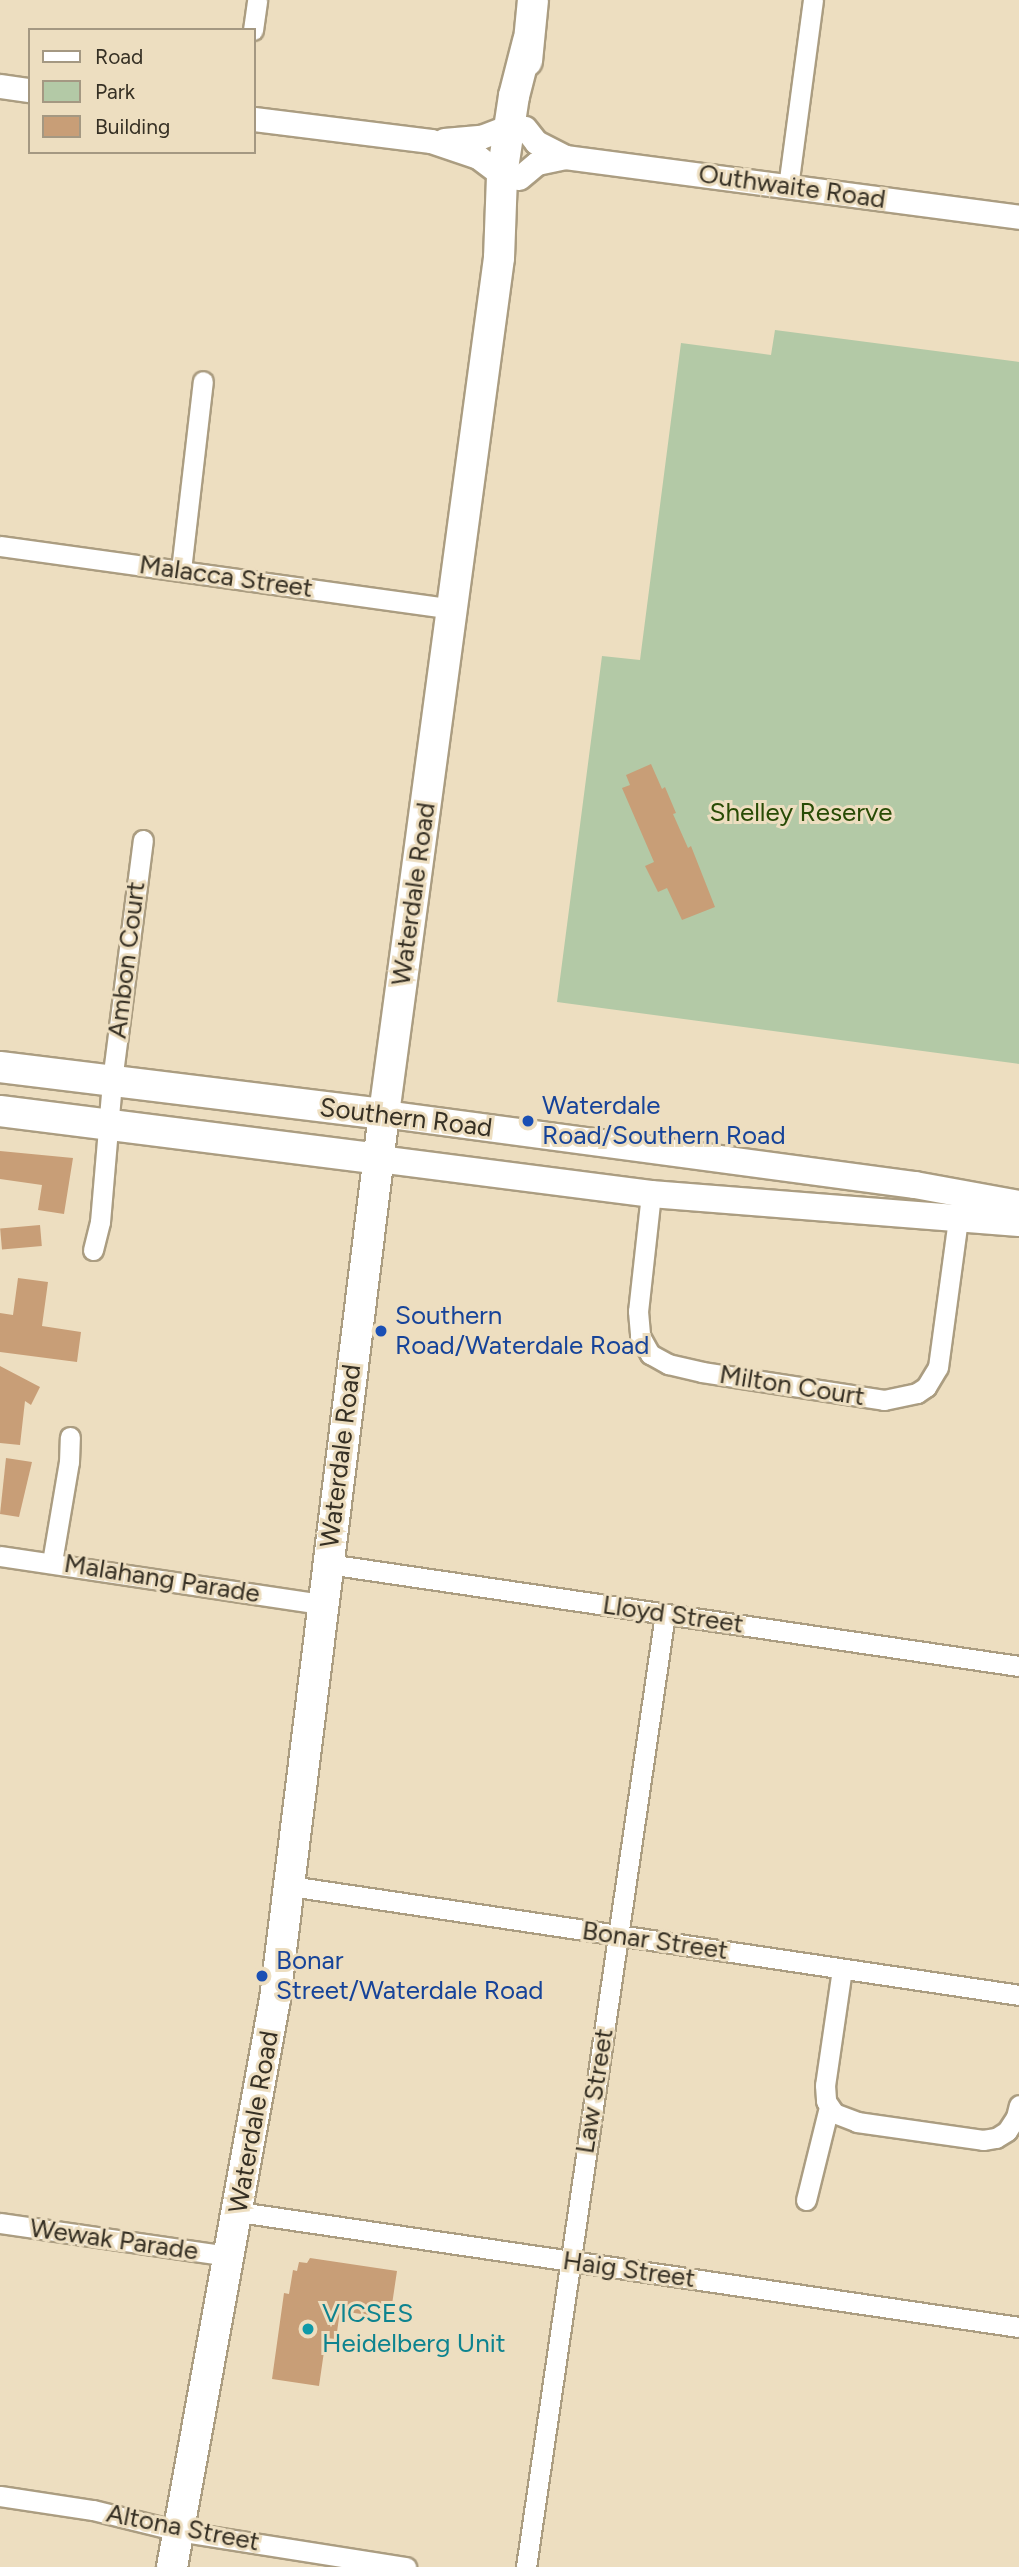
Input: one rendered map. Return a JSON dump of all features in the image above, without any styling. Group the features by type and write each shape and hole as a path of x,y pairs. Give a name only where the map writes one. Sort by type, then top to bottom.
{"main road":[{"name":"Waterdale Road","path":"172,2567 267,2052 290,1886 384,1114 533,0"},
{"name":"Southern Road","path":"0,1067 384,1114 915,1185 1019,1204"},
{"name":"Southern Road","path":"0,1111 651,1194 1019,1223"}],"street":[{"path":"253,28 257,0"},
{"path":"788,187 813,0"},
{"path":"0,86 28,90"},
{"path":"256,119 430,141 478,157 510,177"},
{"path":"430,141 481,137 517,127"},
{"name":"Outhwaite Road","path":"517,127 536,142 565,157 1019,218"},
{"name":"Outhwaite Road","path":"510,177 537,163 565,157"},
{"path":"181,570 203,380"},
{"name":"Malacca Street","path":"0,546 452,609"},
{"name":"Ambon Court","path":"93,1250 100,1222 112,1081 143,840"},
{"name":"Milton Court","path":"651,1194 638,1311 640,1335 650,1354 668,1364 702,1372 884,1400 917,1393 926,1387 938,1367 958,1220"},
{"path":"52,1562 69,1462 70,1437"},
{"name":"Malahang Parade","path":"0,1556 323,1604"},
{"name":"Lloyd Street","path":"328,1564 1019,1666"},
{"name":"Law Street","path":"526,2567 666,1614"},
{"name":"Bonar Street","path":"290,1886 1019,1995"},
{"path":"806,2200 829,2107 825,2085 842,1969"},
{"path":"829,2107 839,2117 858,2122 983,2140 996,2138 1007,2131 1016,2118 1019,2105"},
{"name":"Haig Street","path":"239,2212 1019,2327"},
{"name":"Wewak Parade","path":"0,2223 229,2256"},
{"name":"Altona Street","path":"0,2496 93,2510 178,2531 407,2567"}],"green space":[{"name":"Shelley Reserve","path":"775,330 1019,362 1019,1064 557,1002 602,656 640,660 681,343 771,355"}],"building":[{"path":"651,764 662,789 665,787 676,813 673,814 688,848 691,846 715,907 682,920 667,888 658,892 645,866 654,862 622,788 630,785 626,775"},
{"path":"0,1151 73,1158 64,1214 38,1210 42,1185 0,1179"},
{"path":"40,1225 42,1246 2,1249 0,1228"},
{"path":"18,1278 48,1282 42,1326 81,1332 77,1362 0,1352 0,1313 13,1315"},
{"path":"0,1366 40,1387 31,1405 25,1401 20,1445 0,1443"},
{"path":"6,1458 32,1462 19,1517 0,1514"},
{"name":"VICSES Heidelberg Unit","path":"310,2258 397,2271 390,2318 340,2311 336,2339 326,2338 319,2386 272,2379 284,2293 289,2294 293,2270 297,2271 299,2262 307,2263"}],"place":[{"name":"Waterdale Road/Southern Road","path":"528,1121"},
{"name":"Southern Road/Waterdale Road","path":"381,1331"},
{"name":"Bonar Street/Waterdale Road","path":"262,1976"},
{"name":"VICSES Heidelberg Unit","path":"308,2329"}]}
